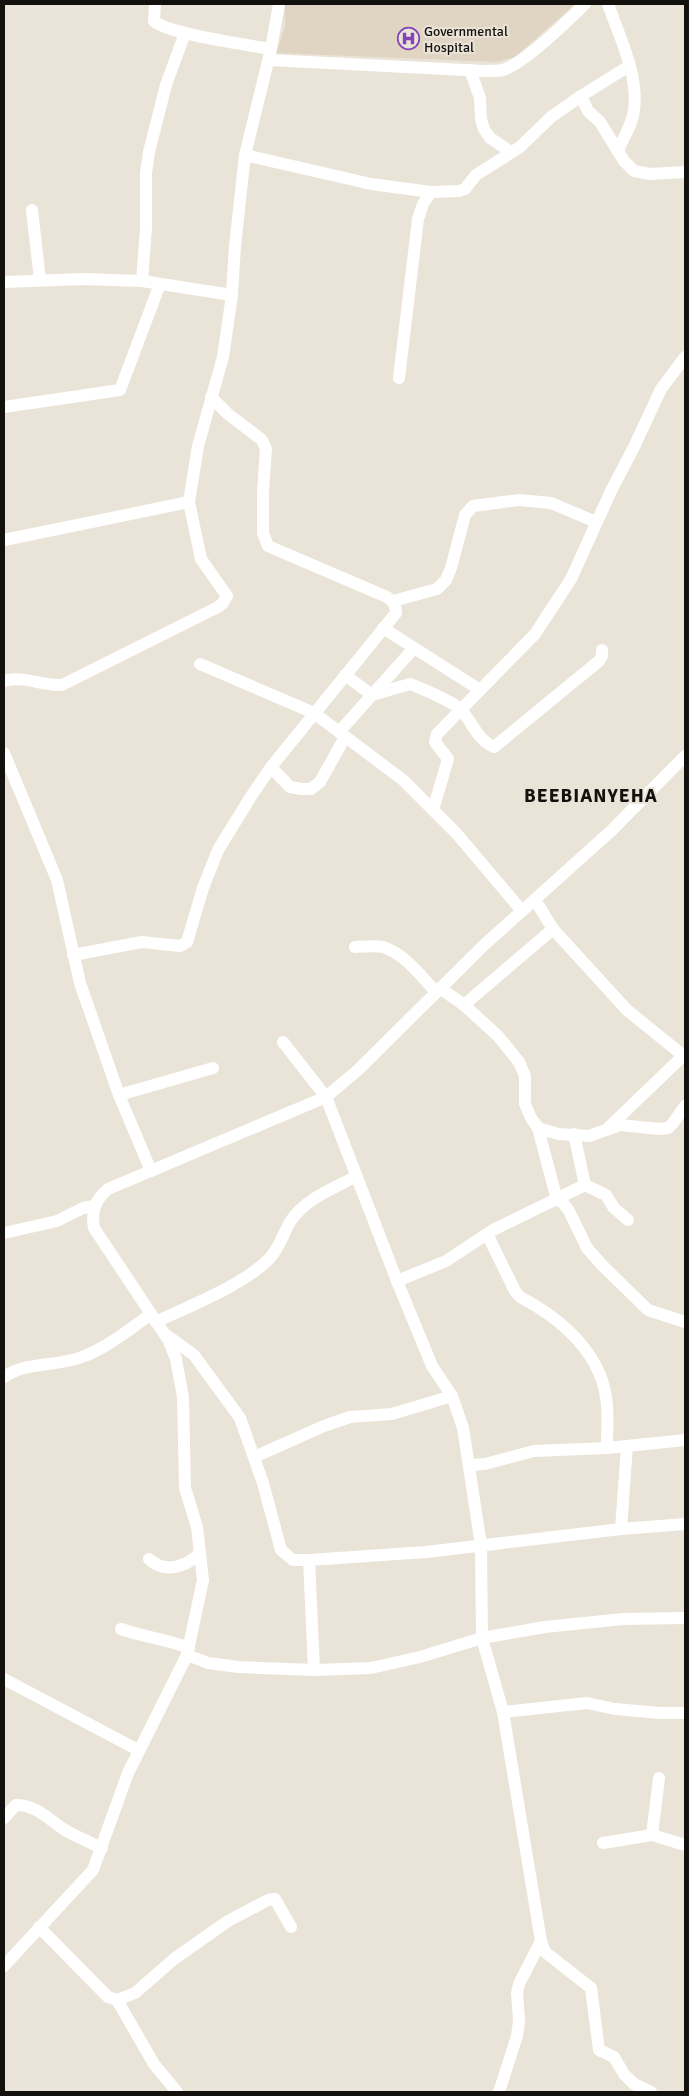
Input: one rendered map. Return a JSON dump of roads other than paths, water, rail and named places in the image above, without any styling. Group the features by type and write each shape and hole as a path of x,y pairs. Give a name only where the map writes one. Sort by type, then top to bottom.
{"street":[{"path":"155,4 154,21 158,24 270,54 470,70 503,70 518,61 551,35 585,4"},
{"path":"4,682 24,679 62,685 223,603 226,596 201,559 190,502 198,446 223,357 232,295 235,246 245,155 270,54 279,4"},
{"path":"608,4 629,66 635,92 634,111 618,150"},
{"path":"142,281 146,228 146,173 149,152 166,85 185,32"},
{"path":"245,155 370,184 431,192 459,191 465,189 476,175 520,147 551,117 629,66"},
{"path":"470,70 480,98 481,119 484,130 490,138 512,152"},
{"path":"581,96 588,111 600,122 624,161 634,171 650,174 685,172"},
{"path":"399,378 418,219 431,192"},
{"path":"32,210 40,280"},
{"path":"4,282 84,279 142,281 232,295"},
{"path":"4,407 120,390 160,284"},
{"path":"433,810 448,758 435,742 435,738 535,634 571,580 596,522 662,389 685,357"},
{"path":"73,955 142,942 180,946 187,942 203,888 218,850 271,767 396,613 396,608 392,601 268,546 264,533 263,492 266,449 262,440 228,414 212,397"},
{"path":"392,601 437,589 446,580 465,515 473,506 519,500 551,503 596,522"},
{"path":"4,540 190,502"},
{"path":"383,628 480,690"},
{"path":"271,767 290,786 301,790 311,789 320,782 342,734 372,695 414,648"},
{"path":"372,695 410,684 460,710 485,743 494,747 599,661 602,656 602,650"},
{"path":"200,664 314,713 403,780 457,834 522,911"},
{"path":"345,675 372,695"},
{"path":"4,753 56,880 80,983 119,1095 151,1171"},
{"path":"4,1966 93,1870 102,1848 111,1814 138,1750 188,1651 203,1580 197,1527 185,1488 182,1387 173,1349 94,1228 92,1216 94,1206 108,1189 326,1097 358,1070 438,990 522,911 611,831 685,756"},
{"path":"535,900 553,929 627,1010 684,1057 605,1131"},
{"path":"464,1005 553,929"},
{"path":"355,947 381,947 392,951 438,990 464,1005 498,1036 519,1062 525,1076 525,1104 538,1128 557,1200 563,1203 569,1211 587,1248 648,1310 685,1322"},
{"path":"283,1042 326,1097 432,1366 452,1396 463,1428 481,1545 482,1638 503,1712 541,1941 545,1952 591,1988 599,2050 614,2058 624,2074 634,2084 651,2092"},
{"path":"119,1095 213,1068"},
{"path":"538,1128 558,1134 589,1136 620,1125 660,1130 668,1128 679,1117 685,1106"},
{"path":"574,1134 585,1185"},
{"path":"4,1377 18,1369 81,1358 239,1281 270,1258 300,1209 315,1198 356,1177"},
{"path":"397,1281 446,1261 487,1234 585,1185"},
{"path":"585,1185 606,1195 614,1208 628,1220"},
{"path":"4,1233 57,1221 84,1208 94,1206"},
{"path":"487,1234 515,1291 520,1297 565,1327 584,1346 596,1368 606,1398 607,1448"},
{"path":"156,1323 194,1355 240,1418 263,1482 281,1550 293,1560 426,1552 621,1529 685,1524"},
{"path":"254,1457 324,1426 350,1417 392,1414 452,1396"},
{"path":"470,1465 485,1464 534,1451 607,1448 685,1440"},
{"path":"621,1529 627,1446"},
{"path":"149,1559 155,1565 167,1568 186,1565 200,1554"},
{"path":"309,1560 314,1670"},
{"path":"121,1629 170,1640 208,1663 238,1667 314,1670 371,1668 420,1657 482,1638 545,1627 623,1619 685,1618"},
{"path":"4,1679 138,1750"},
{"path":"503,1712 587,1704 614,1709 685,1713"},
{"path":"652,1835 659,1778"},
{"path":"4,1818 16,1805 26,1805 38,1810 54,1823 77,1837 102,1848"},
{"path":"603,1843 652,1835 685,1845"},
{"path":"116,2000 135,1993 174,1959 228,1921 268,1900 275,1899 291,1927"},
{"path":"40,1926 108,1997 116,2000 154,2064 177,2092"},
{"path":"499,2092 517,2036 519,2021 517,1993 519,1984 541,1941"}],"place":[{"name":"Governmental Hospital","path":"408,39"}],"district":[{"name":"BEEBIANYEHA","path":"591,796"}]}
